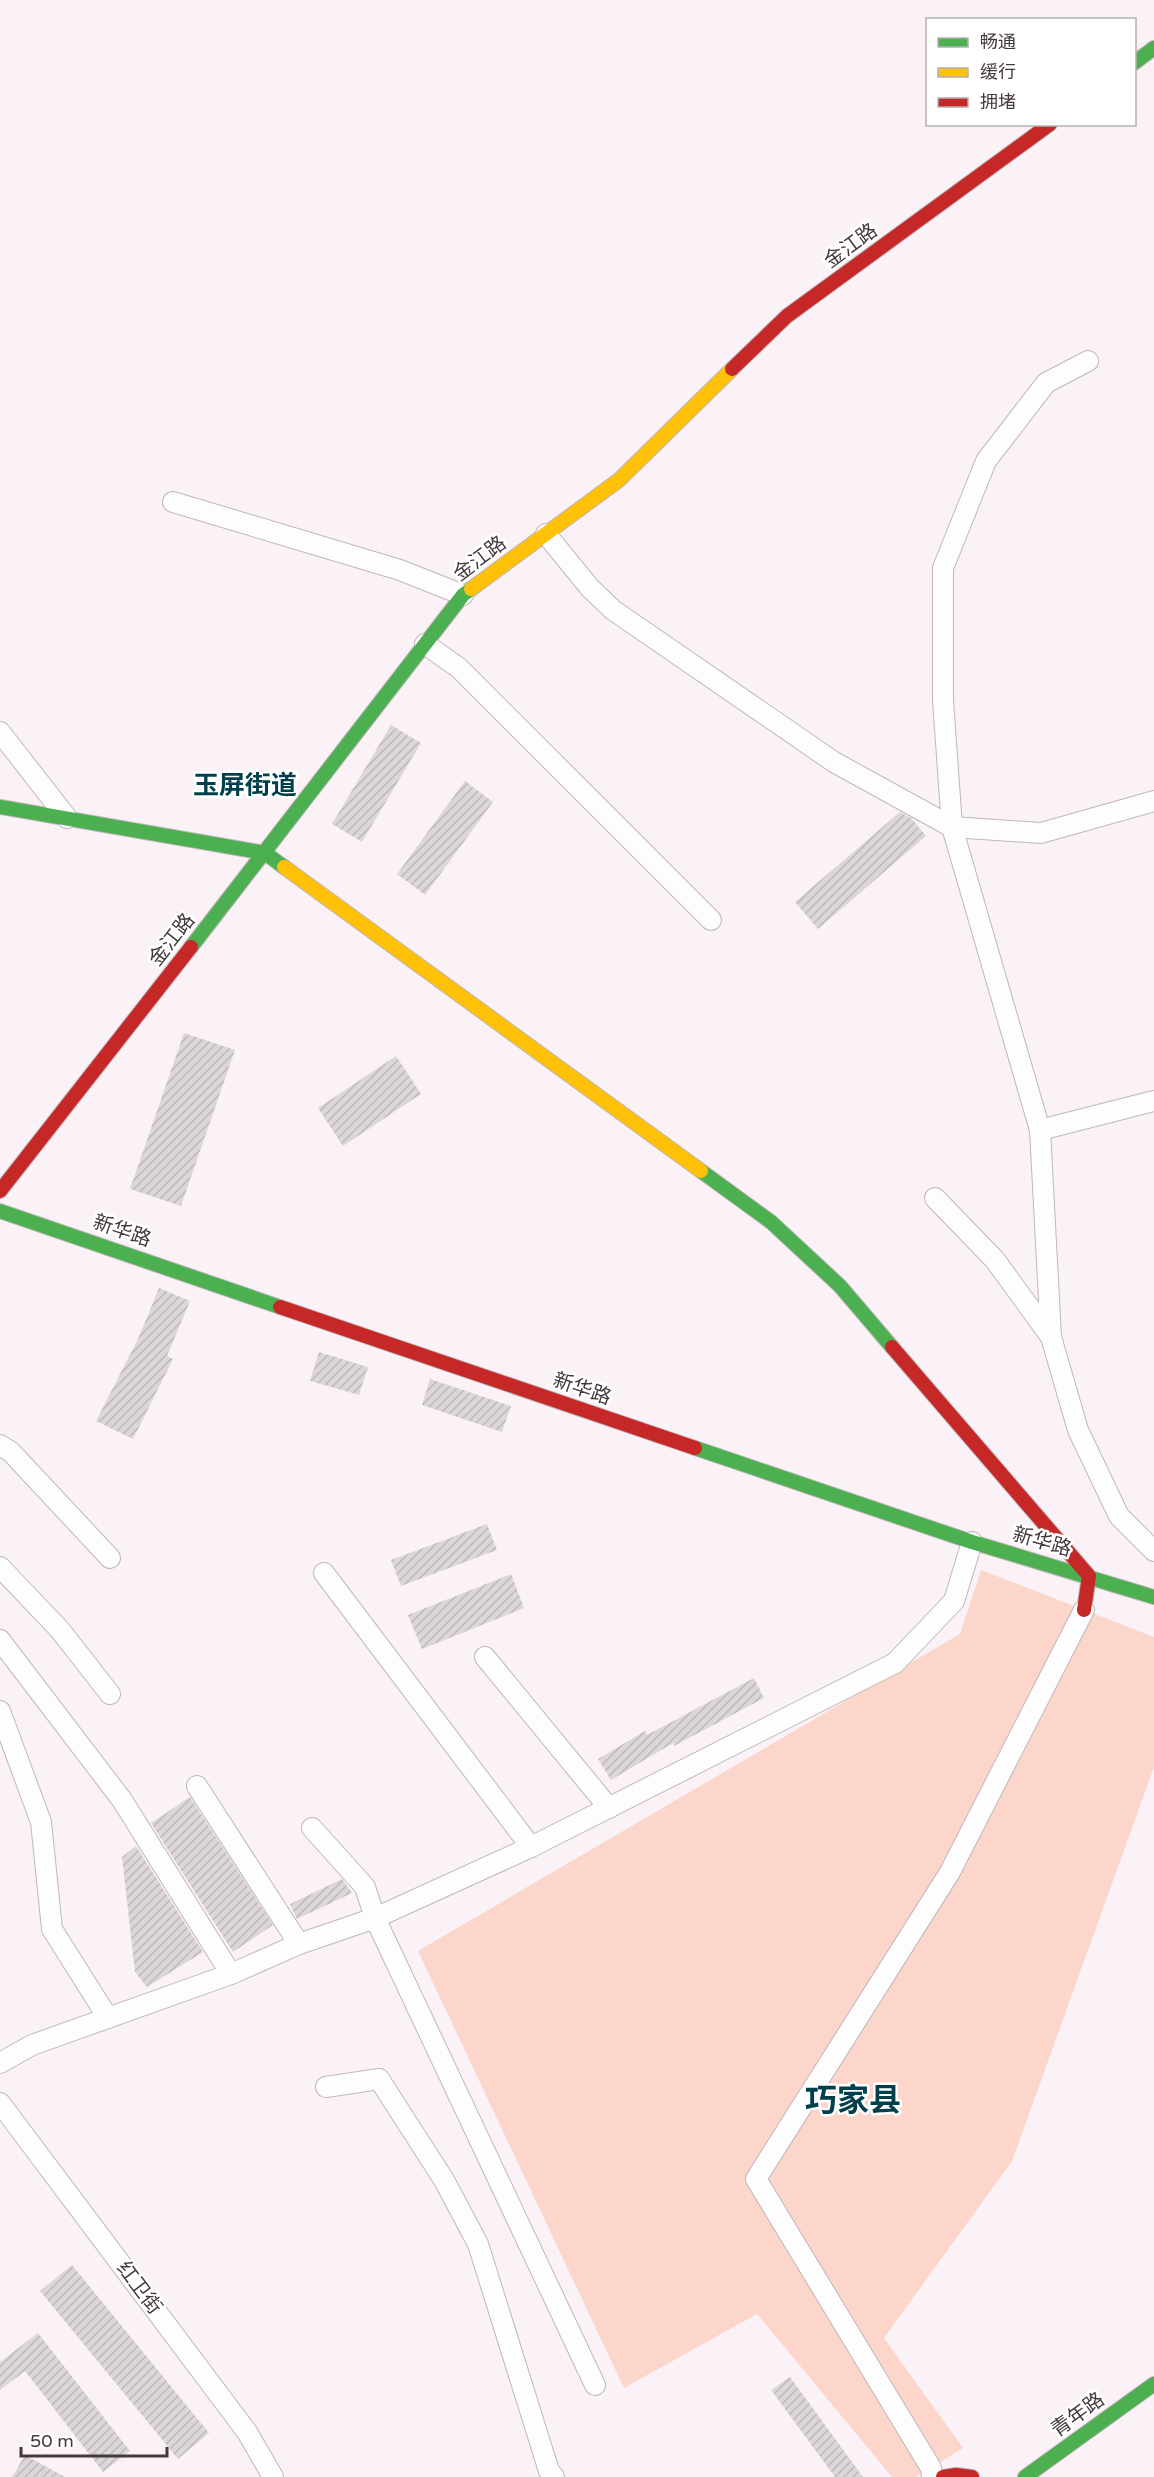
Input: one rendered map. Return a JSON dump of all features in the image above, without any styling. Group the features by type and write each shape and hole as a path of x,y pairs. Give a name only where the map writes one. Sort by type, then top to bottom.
{"street":[{"path":"1136,62 1154,48"},
{"name":"金江路","path":"0,1191 265,853 462,595 619,480 787,316 1047,126"},
{"path":"1088,361 1046,383 986,461 943,568 943,700 952,827 1040,1130 1051,1337 1078,1430 1119,1516 1154,1551"},
{"path":"173,502 400,570 462,595"},
{"path":"546,534 590,588 613,610 834,762 952,827 1041,833 1154,801"},
{"path":"425,644 459,668 711,920"},
{"path":"0,732 67,818"},
{"path":"0,807 265,853 771,1222 840,1286 1089,1576 1084,1610 950,1872 756,2179 931,2468 932,2477"},
{"path":"1040,1130 1154,1101"},
{"path":"936,1198 995,1260 1051,1337"},
{"name":"新华路","path":"0,1211 972,1542 1154,1597"},
{"path":"0,1445 11,1452 110,1558"},
{"path":"0,2063 32,2045 231,1974 299,1944 375,1918 531,1847 895,1663 954,1601 972,1542"},
{"path":"0,1567 60,1630 110,1694"},
{"path":"324,1573 531,1847"},
{"path":"0,1640 122,1800 231,1974"},
{"path":"485,1657 609,1808"},
{"path":"0,1711 41,1821 52,1929 108,2018"},
{"path":"197,1786 299,1944"},
{"path":"312,1828 365,1887 375,1918 595,2385"},
{"path":"326,2087 379,2079 444,2180 478,2244 549,2471 554,2477"},
{"name":"红卫街","path":"0,2103 247,2432 273,2477"},
{"name":"青年路","path":"1025,2477 1154,2385"},
{"path":"944,2477 956,2475 972,2477"}],"shaded area":[{"path":"981,1570 1154,1637 1154,1767 1012,2161 884,2338 963,2448 916,2477 892,2477 757,2314 624,2388 418,1951 960,1634"}],"building":[{"path":"391,725 421,743 362,842 332,824"},
{"path":"465,781 493,802 425,895 397,874"},
{"path":"900,812 911,818 926,836 818,929 795,902"},
{"path":"184,1033 235,1050 181,1206 130,1189"},
{"path":"396,1056 421,1094 343,1146 318,1108"},
{"path":"159,1288 190,1301 167,1356 173,1359 133,1439 96,1421 138,1339"},
{"path":"319,1352 368,1367 359,1395 310,1381"},
{"path":"430,1379 511,1406 502,1432 422,1405"},
{"path":"487,1524 497,1550 401,1586 391,1560"},
{"path":"511,1574 524,1608 422,1649 408,1615"},
{"path":"754,1678 764,1698 674,1746 673,1743 611,1780 598,1759 645,1731 647,1735"},
{"path":"190,1797 273,1925 233,1952 151,1823"},
{"path":"136,1846 203,1952 147,1987 135,1972 122,1857"},
{"path":"342,1879 352,1893 297,1919 290,1904"},
{"path":"72,2265 209,2433 178,2459 40,2291"},
{"path":"38,2333 130,2451 103,2472 25,2371 0,2390 0,2362"},
{"path":"790,2377 863,2477 835,2477 771,2390"},
{"path":"25,2455 65,2477 12,2477"}],"traffic: fast":[{"path":"1136,62 1154,48"},
{"path":"191,947 463,595 471,589"},
{"path":"0,807 265,853 284,867"},
{"path":"701,1171 771,1222 840,1286 892,1347"},
{"path":"0,1211 280,1307"},
{"path":"695,1448 972,1542 1154,1597"},
{"path":"1025,2477 1154,2384"}],"traffic: slow":[{"path":"471,589 619,480 732,369"},
{"path":"284,867 701,1171"}],"traffic: jam":[{"path":"732,369 787,316 1047,126"},
{"path":"0,1191 191,947"},
{"path":"280,1307 695,1448"},
{"path":"892,1347 1089,1576 1084,1610"},
{"path":"943,2477 956,2475 972,2477"}],"district":[{"name":"玉屏街道","path":"245,785"},
{"name":"巧家县","path":"853,2101"}]}
